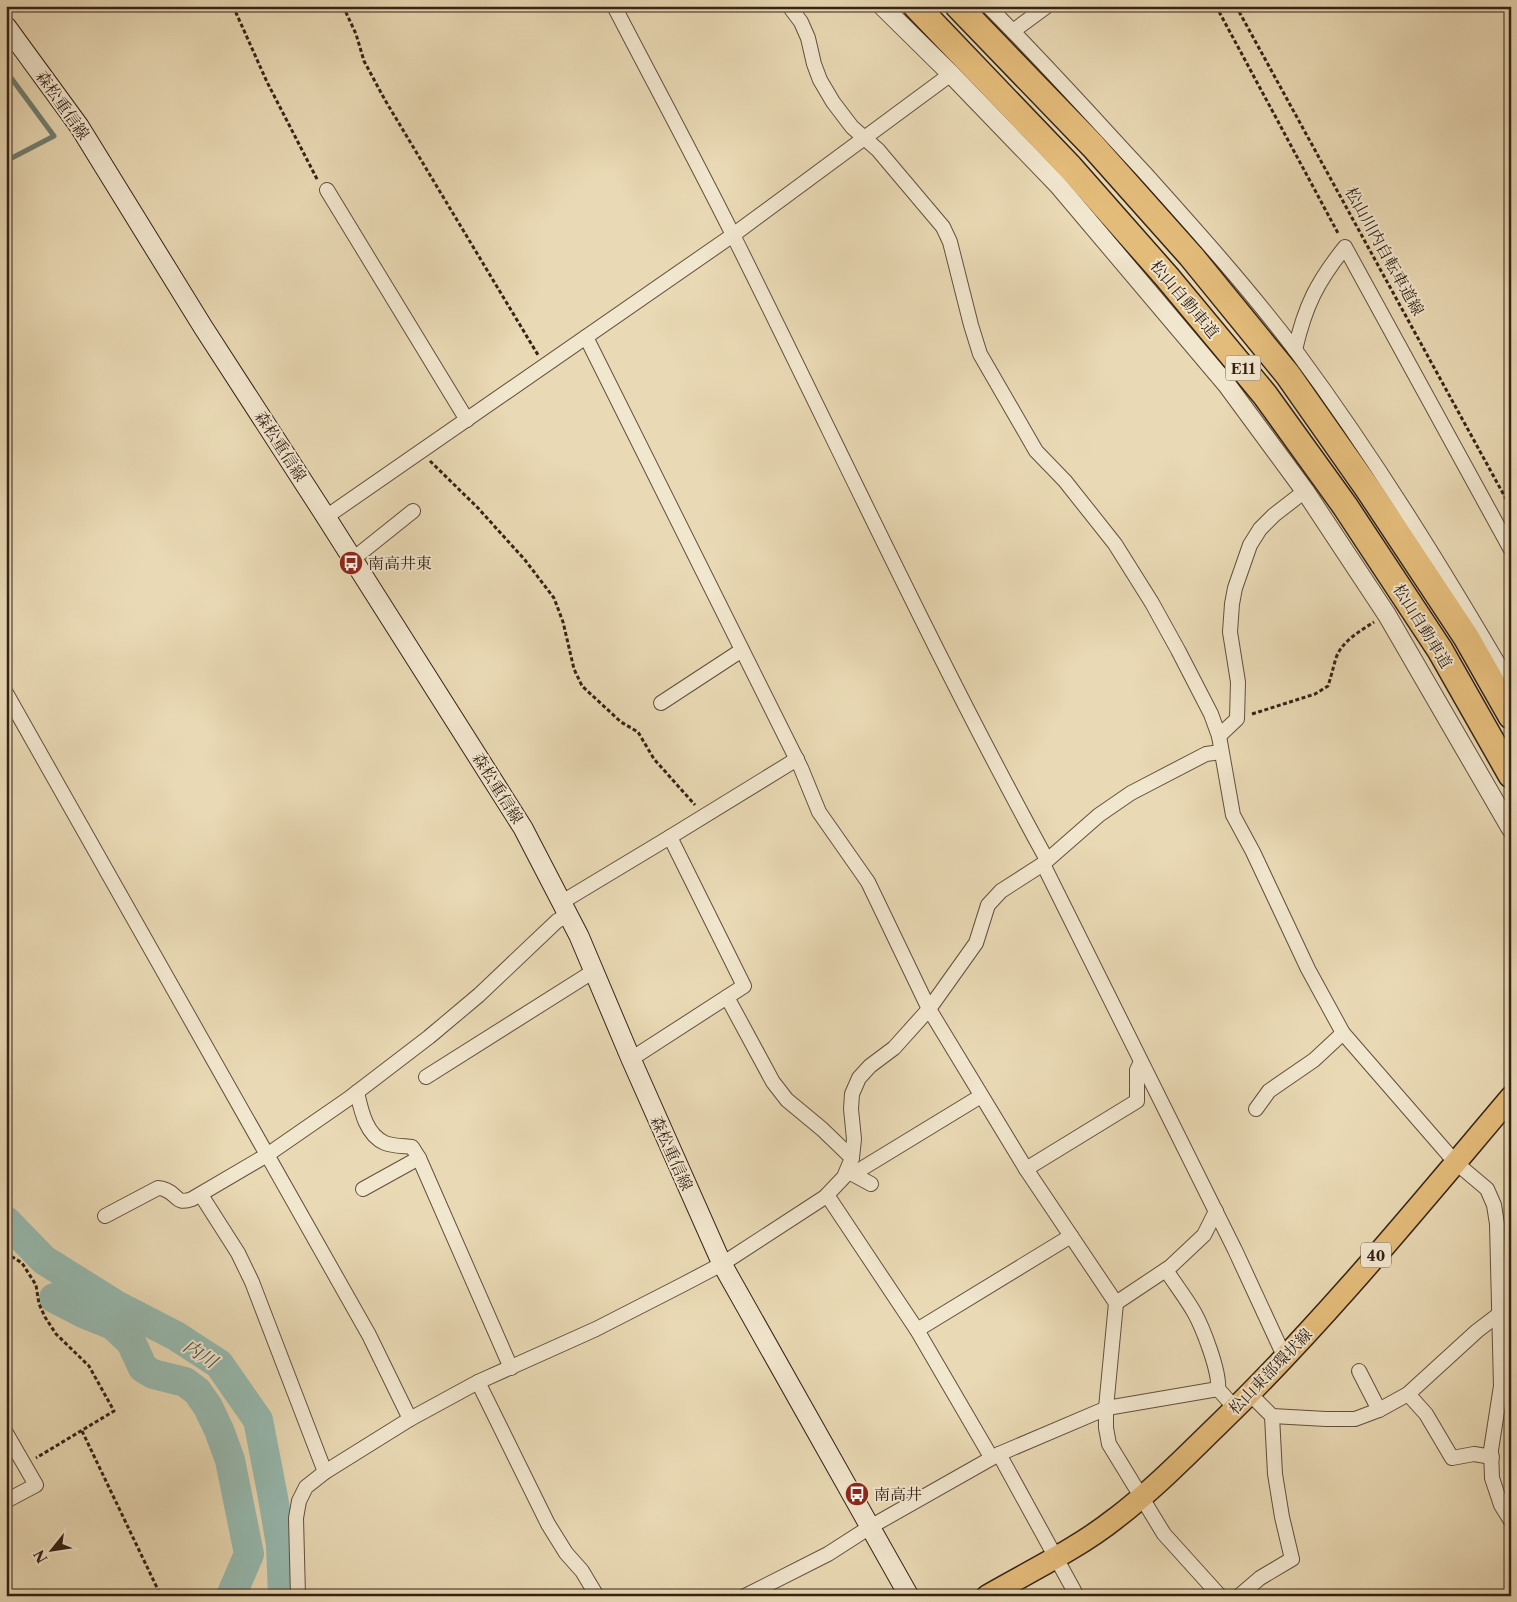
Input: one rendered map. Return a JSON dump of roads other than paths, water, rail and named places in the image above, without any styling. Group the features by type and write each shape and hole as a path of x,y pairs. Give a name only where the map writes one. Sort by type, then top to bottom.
{"highway":[{"name":"松山自動車道","path":"916,6 1070,167 1167,277 1265,395 1345,506 1440,650 1511,775"},
{"name":"松山自動車道","path":"958,6 1100,153 1191,256 1288,375 1368,489 1466,638 1511,716"}],"main road":[{"name":"森松重信線","path":"6,26 79,126 203,326 523,828 565,908 594,971 722,1264 909,1596"},
{"name":"松山東部環状線","path":"986,1596 1116,1519 1142,1497 1285,1358 1511,1097"}],"street":[{"path":"614,6 733,235 954,684 1045,862 1247,1274 1285,1358"},
{"path":"789,6 801,22 808,38 820,80 842,115 852,127 884,156 943,227 950,242 980,354 1036,451 1066,481 1115,544 1152,603 1211,714 1219,736 1233,815 1253,852 1308,969 1343,1033 1455,1162 1487,1189 1494,1205 1497,1224 1501,1386 1492,1457 1492,1478 1500,1505 1511,1521"},
{"path":"882,6 951,74 1058,185 1228,385 1305,491 1387,615 1511,829"},
{"path":"988,6 1175,207 1295,350 1398,498 1511,685"},
{"path":"1012,31 1047,6"},
{"path":"326,517 733,235 951,74"},
{"path":"326,190 467,420"},
{"path":"1295,350 1301,323 1312,297 1326,271 1345,247 1511,550"},
{"path":"586,337 797,759 819,812 868,882 929,1009 981,1096 1026,1169 1116,1303 1106,1408 1106,1428 1109,1444 1164,1534 1220,1596"},
{"path":"1219,736 1237,719 1238,682 1230,632 1232,604 1235,588 1250,545 1260,529 1274,515 1305,491"},
{"path":"353,559 413,511"},
{"path":"661,703 742,650"},
{"path":"6,693 369,1335 410,1419"},
{"path":"851,1168 854,1139 851,1109 852,1094 859,1078 870,1066 894,1048 929,1009 976,944 988,905 1001,891 1045,862 1099,815 1131,793 1206,754 1221,752"},
{"path":"105,1216 158,1188 168,1190 178,1200 185,1202 201,1195 267,1155 357,1092 429,1037 479,995 557,921 565,908 670,837 797,759"},
{"path":"631,1059 744,986 670,837"},
{"path":"426,1077 594,971"},
{"path":"727,997 773,1082 787,1100 822,1129 851,1168 870,1184"},
{"path":"1256,1109 1269,1091 1314,1060 1343,1033"},
{"path":"1026,1169 1137,1101 1137,1070 1142,1062"},
{"path":"357,1092 362,1113 371,1132 385,1143 412,1147 419,1158 511,1368"},
{"path":"298,1596 296,1518 299,1501 306,1487 325,1472 410,1419 478,1382 596,1329 722,1264 827,1195 851,1168 981,1096"},
{"path":"362,1189 419,1158"},
{"path":"201,1195 238,1254 252,1282 325,1472"},
{"path":"827,1195 918,1330 1056,1556 1077,1596"},
{"path":"1116,1303 1166,1270 1204,1235 1216,1211"},
{"path":"918,1330 1071,1236"},
{"path":"1166,1270 1194,1313 1219,1380 1218,1389"},
{"path":"745,1596 828,1554 870,1527 995,1456 1106,1408 1218,1389 1272,1416 1355,1419 1379,1410 1408,1394 1477,1332 1511,1305"},
{"path":"1359,1370 1379,1410"},
{"path":"478,1382 548,1524 566,1553 582,1571 597,1596"},
{"path":"1408,1394 1426,1414 1452,1458 1474,1454 1492,1457"},
{"path":"1239,1596 1260,1578 1292,1559 1282,1517 1275,1474 1272,1416"},
{"path":"6,1433 36,1485 6,1501"}],"waterway":[{"path":"6,71 54,136 6,161"},
{"name":"内川","path":"6,1221 44,1260 116,1305 176,1336 219,1364 258,1420 281,1545 283,1596"},
{"path":"54,1298 83,1313 113,1325 131,1342 143,1368 153,1374 185,1382 197,1391 208,1407 230,1460 249,1554 231,1596"}],"place":[{"name":"南高井東","path":"351,563"},
{"name":"南高井","path":"857,1494"}]}
